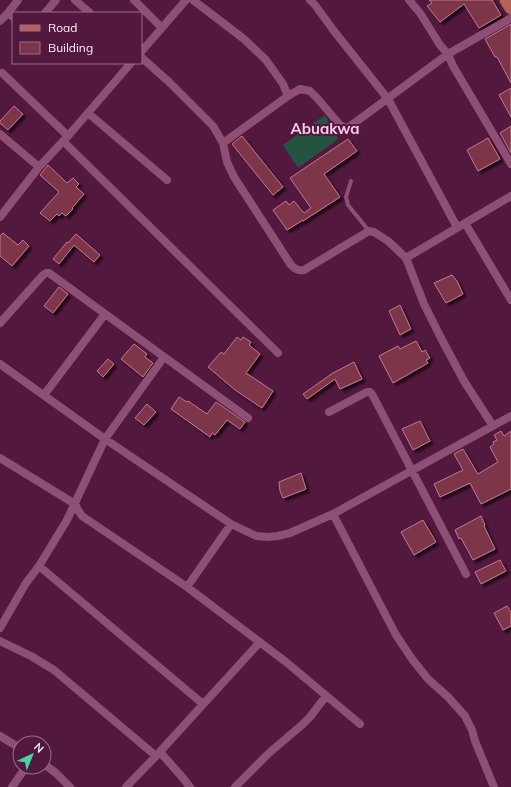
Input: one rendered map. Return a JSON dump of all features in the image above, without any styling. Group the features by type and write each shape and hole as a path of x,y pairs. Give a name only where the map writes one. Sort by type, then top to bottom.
{"main road":[{"path":"506,0 511,8"}],"street":[{"path":"5,16 18,0"},
{"path":"46,12 56,0"},
{"path":"75,0 89,12"},
{"path":"134,0 162,28"},
{"path":"142,51 186,0"},
{"path":"193,0 244,39 266,60 283,84 288,96"},
{"path":"310,0 388,99 457,227"},
{"path":"408,0 420,13 440,45 448,54 453,66 511,164"},
{"path":"223,143 300,89 310,91 340,125 345,128 349,127 448,54 511,18"},
{"path":"142,58 168,81 213,126 223,143 227,162 234,177 290,265 295,269 299,271 304,270 369,232 374,232 388,241 406,258 424,304 442,340 464,381 493,426"},
{"path":"0,217 39,167 130,64"},
{"path":"2,73 278,353"},
{"path":"88,113 167,180"},
{"path":"0,134 39,167"},
{"path":"406,258 511,196"},
{"path":"465,223 511,300"},
{"path":"0,324 42,275 49,273 248,418"},
{"path":"44,396 105,314"},
{"path":"0,628 26,583 39,566 67,520 105,439 164,357"},
{"path":"0,364 105,439 231,524 256,536 267,537 290,534 333,514 511,416"},
{"path":"329,412 367,392 372,394 466,574"},
{"path":"0,458 75,504 82,516 187,587 286,662 360,724"},
{"path":"333,514 396,635 428,679 448,697 465,716 494,787"},
{"path":"187,587 231,524"},
{"path":"39,566 203,704"},
{"path":"0,641 54,670 158,754 183,778 190,787"},
{"path":"126,787 260,642"},
{"path":"235,787 269,753 310,717 326,696"},
{"path":"0,736 12,743"},
{"path":"52,770 70,787"},
{"path":"12,787 20,775"}],"lane":[{"path":"351,181 346,197 348,205 369,232"}],"green space":[{"path":"325,115 338,139 298,168 283,145"}],"building":[{"path":"429,0 492,0 501,15 479,28 464,4 440,22 427,6 432,3"},
{"path":"511,24 511,83 485,39"},
{"path":"511,88 511,117 499,95"},
{"path":"14,106 23,114 8,130 0,123 0,121"},
{"path":"511,126 511,153 500,133"},
{"path":"242,136 283,187 273,195 232,144"},
{"path":"488,138 500,159 478,171 467,150"},
{"path":"348,139 357,151 324,174 340,197 287,230 273,210 286,201 289,205 294,201 304,213 311,208 290,178"},
{"path":"48,165 67,183 73,178 79,184 76,187 84,194 66,216 62,213 59,216 57,214 50,221 40,213 59,192 40,175"},
{"path":"3,233 18,245 23,240 29,246 12,266 0,256 0,236"},
{"path":"76,234 100,255 94,262 74,245 59,264 53,259 67,242 68,243"},
{"path":"452,275 457,281 463,294 446,303 434,283"},
{"path":"59,287 68,294 53,313 44,306"},
{"path":"400,305 411,329 400,335 389,311"},
{"path":"237,337 241,340 243,337 251,342 249,345 260,354 246,373 273,391 262,408 235,390 208,367 221,352 224,354"},
{"path":"416,341 422,352 425,350 430,358 426,360 428,363 393,383 379,356 398,346 400,349"},
{"path":"134,344 147,354 145,357 153,363 143,377 121,359"},
{"path":"108,359 114,364 103,377 97,371"},
{"path":"354,362 362,379 340,389 335,379 307,399 303,394 333,373"},
{"path":"179,397 187,402 188,401 207,414 216,402 245,422 240,429 227,420 215,435 212,433 210,437 171,409"},
{"path":"147,404 156,412 144,425 135,418"},
{"path":"420,421 430,441 413,450 402,429"},
{"path":"501,431 504,436 511,431 511,489 481,504 470,483 440,497 434,484 463,470 454,454 463,449 478,474 498,462 490,447 494,444 493,442 497,440 494,435"},
{"path":"301,473 306,489 283,498 280,491 279,482"},
{"path":"481,516 495,549 473,560 461,538 459,539 455,530"},
{"path":"423,520 436,542 414,555 401,532"},
{"path":"500,560 506,571 481,584 475,572"},
{"path":"507,606 511,612 511,626 503,630 494,613"}],"district":[{"name":"Abuakwa","path":"325,128"}]}
